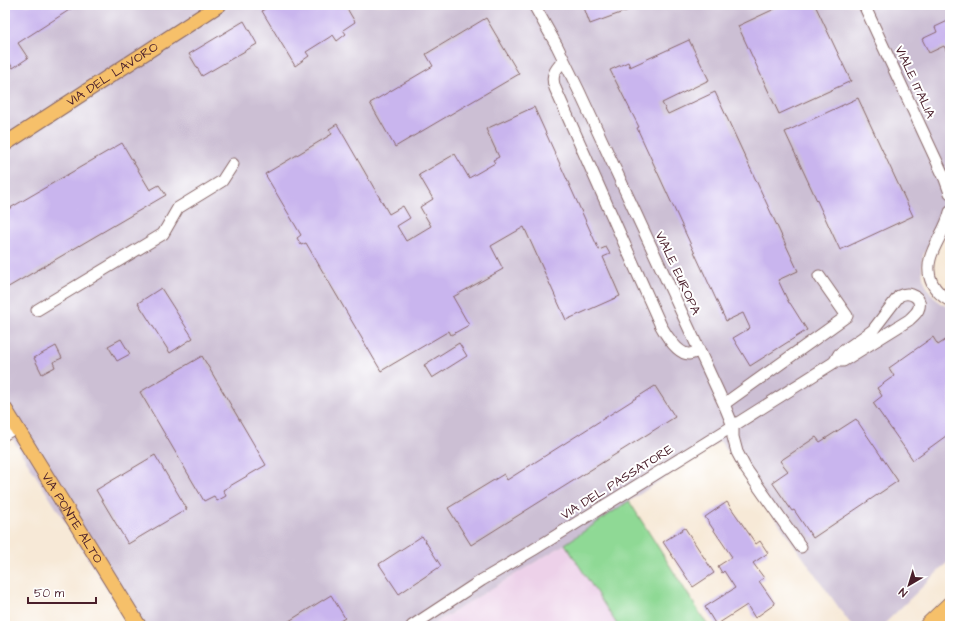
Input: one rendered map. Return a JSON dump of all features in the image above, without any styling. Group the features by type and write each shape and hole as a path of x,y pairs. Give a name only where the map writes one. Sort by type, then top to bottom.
{"highway":[{"path":"928,626 950,605"}],"main road":[{"name":"VIA DEL LAVORO","path":"5,144 219,5"},
{"name":"VIA PONTE ALTO","path":"5,409 11,430 139,626"}],"street":[{"name":"VIALE EUROPA","path":"534,5 579,91 724,404 734,426 734,443 742,462 801,547"},
{"name":"VIALE ITALIA","path":"864,5 950,193"},
{"path":"564,60 556,68 553,83 661,326 672,343 685,353 690,354 699,351"},
{"path":"37,310 163,234 178,208 222,181 233,164"},
{"path":"950,212 949,218 931,254 929,268 929,274 934,287 942,296 950,301"},
{"path":"724,404 847,316 819,276"},
{"name":"VIA DEL PASSATORE","path":"412,626 482,580 734,426 835,361 839,354 873,330 902,294 911,294 918,299 918,312 909,320 843,361 835,361"}],"shaded area":[{"path":"5,5 950,5 950,213 940,217 939,225 924,253 922,269 923,277 930,292 940,303 950,308 950,560 882,626 852,626 720,441 565,544 430,626 131,626 5,427"},
{"path":"565,544 618,626 430,626"}],"green space":[{"path":"629,501 708,626 618,626 565,544"}],"building":[{"path":"5,5 77,5 18,43 28,58 13,68 5,56"},
{"path":"270,5 345,5 355,22 343,30 346,34 337,41 333,35 306,52 309,56 295,66 262,11"},
{"path":"583,5 639,5 640,6 590,24"},
{"path":"783,5 815,5 851,81 779,114 738,26"},
{"path":"486,18 519,74 395,147 370,103 433,66 426,54"},
{"path":"950,20 950,58 944,46 929,53 922,39 937,32 935,27"},
{"path":"244,21 257,44 202,76 189,54"},
{"path":"689,40 709,80 662,103 668,114 715,92 798,271 778,280 789,303 807,330 750,366 733,338 750,328 743,313 726,321 637,128 639,127 610,70 628,62 630,67"},
{"path":"858,98 913,216 840,250 785,132"},
{"path":"534,107 599,250 606,247 610,254 603,257 620,296 566,320 524,227 491,246 503,269 453,297 469,325 451,335 449,331 381,371 306,243 301,245 297,238 301,235 265,174 332,134 329,129 337,124 389,214 403,206 410,218 397,226 406,241 431,226 420,207 433,199 419,175 455,154 469,178 495,163 493,160 499,157 486,129"},
{"path":"122,143 150,190 159,185 166,195 5,289 5,211"},
{"path":"161,288 193,338 170,353 138,303"},
{"path":"933,337 938,345 950,337 950,433 913,460 873,403 882,396 877,388 894,376 889,368"},
{"path":"121,339 130,354 117,361 108,346"},
{"path":"459,343 467,356 432,378 424,365"},
{"path":"56,346 62,358 53,362 55,367 42,374 34,358"},
{"path":"202,356 266,465 223,490 226,496 217,501 214,496 204,501 140,392"},
{"path":"655,386 675,417 471,545 448,508 504,474 507,480"},
{"path":"856,419 898,481 813,538 794,510 792,511 772,482 788,471 780,461 816,437 820,442"},
{"path":"155,455 187,509 128,544 96,490"},
{"path":"727,502 756,544 760,541 768,553 753,563 764,578 759,581 775,604 755,618 747,605 716,625 705,607 735,588 724,571 722,573 718,566 732,557 705,517"},
{"path":"685,528 714,573 693,587 663,542"},
{"path":"422,536 441,566 399,594 379,564"},
{"path":"331,595 345,618 332,626 281,626"}]}
